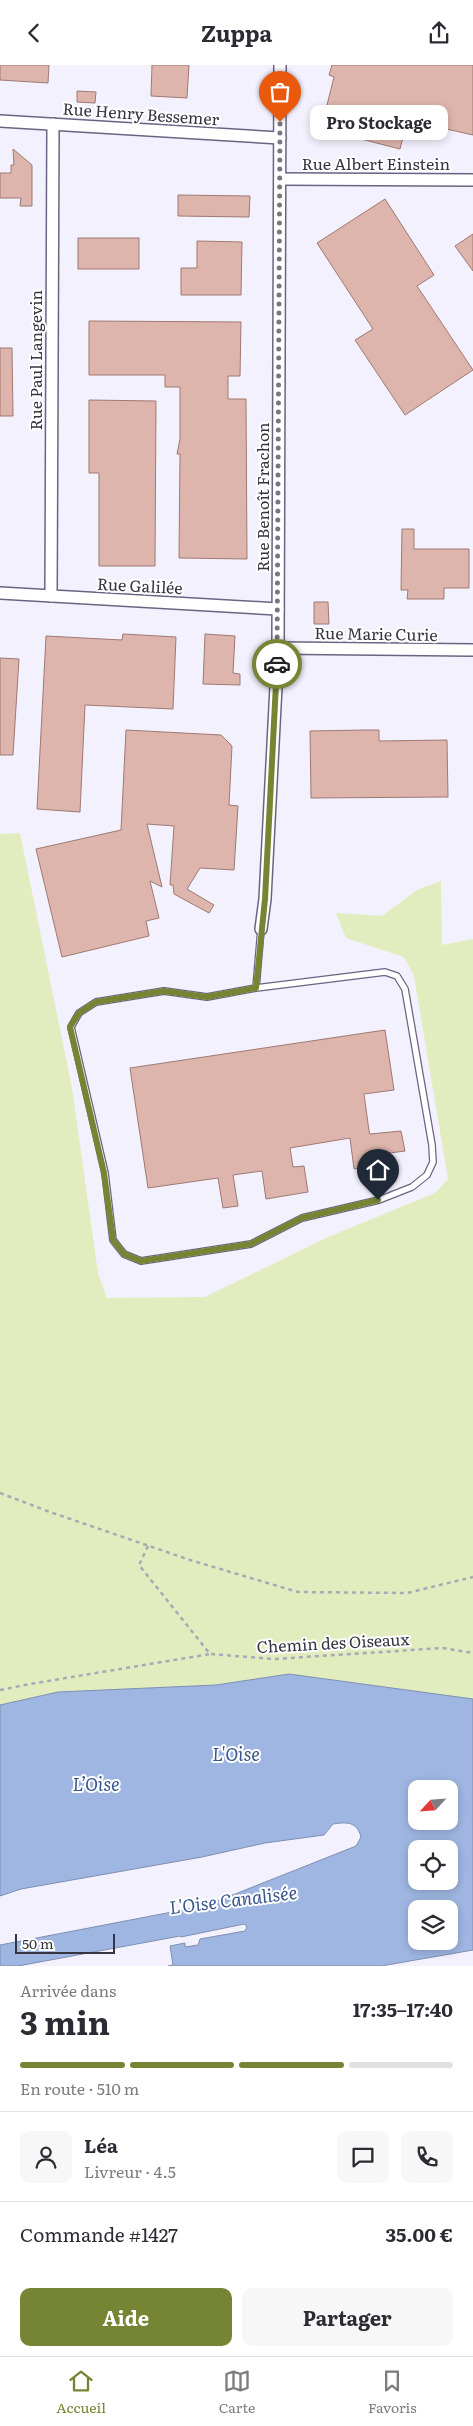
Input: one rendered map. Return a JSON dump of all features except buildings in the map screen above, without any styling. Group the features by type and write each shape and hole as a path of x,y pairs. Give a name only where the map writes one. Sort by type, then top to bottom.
{"street":[{"name":"Rue Benoît Frachon","path":"261,929 265,899 278,648 280,65"},
{"name":"Rue Henry Bessemer","path":"0,121 280,138"},
{"name":"Rue Paul Langevin","path":"51,596 53,124"},
{"name":"Rue Albert Einstein","path":"280,179 473,180"},
{"name":"Rue Galilée","path":"0,593 278,609"},
{"name":"Rue Marie Curie","path":"278,648 473,650"}],"lane":[{"path":"256,988 261,929"},
{"path":"385,972 397,976 405,989 432,1145 432,1162 428,1175 412,1187 378,1200 302,1218 251,1244 141,1261 124,1254 113,1240 104,1173 70,1027 79,1013 96,1002 164,991 207,997 256,988 385,972"}],"path":[{"path":"0,1493 148,1546 298,1592 407,1593 473,1577"},
{"path":"148,1546 139,1565 210,1654"},
{"name":"Chemin des Oiseaux","path":"0,1690 30,1683 210,1654 274,1659 444,1648 473,1653"}],"green space":[{"path":"20,833 72,1088 98,1273 107,1298 205,1297 326,1238 435,1193 448,1179 414,976 404,957 346,938 336,913 382,916 417,890 441,881 442,945 473,939 473,1699 289,1674 216,1685 0,1706 0,834"}],"water":[{"name":"L’Oise","path":"289,1674 473,1699 473,1950 381,1966 168,1966 173,1965 170,1946 185,1943 185,1947 198,1945 200,1939 245,1931 247,1927 244,1924 18,1966 0,1966 0,1945 193,1908 220,1900 356,1846 361,1837 354,1825 338,1823 333,1824 324,1835 265,1843 202,1857 21,1889 0,1896 0,1705 58,1692 216,1685"}],"way so far":[{"path":"277,664 280,122"}],"place":[{"name":"Pro Stockage","path":"280,122"}],"route":[{"path":"277,664 265,899 256,988 207,997 164,991 96,1002 79,1013 70,1027 104,1173 113,1240 124,1254 141,1261 251,1244 302,1218 378,1200"}],"water label":[{"name":"L'Oise","path":"236,1753"},
{"name":"L'Oise Canalisée","path":"233,1899"}]}
